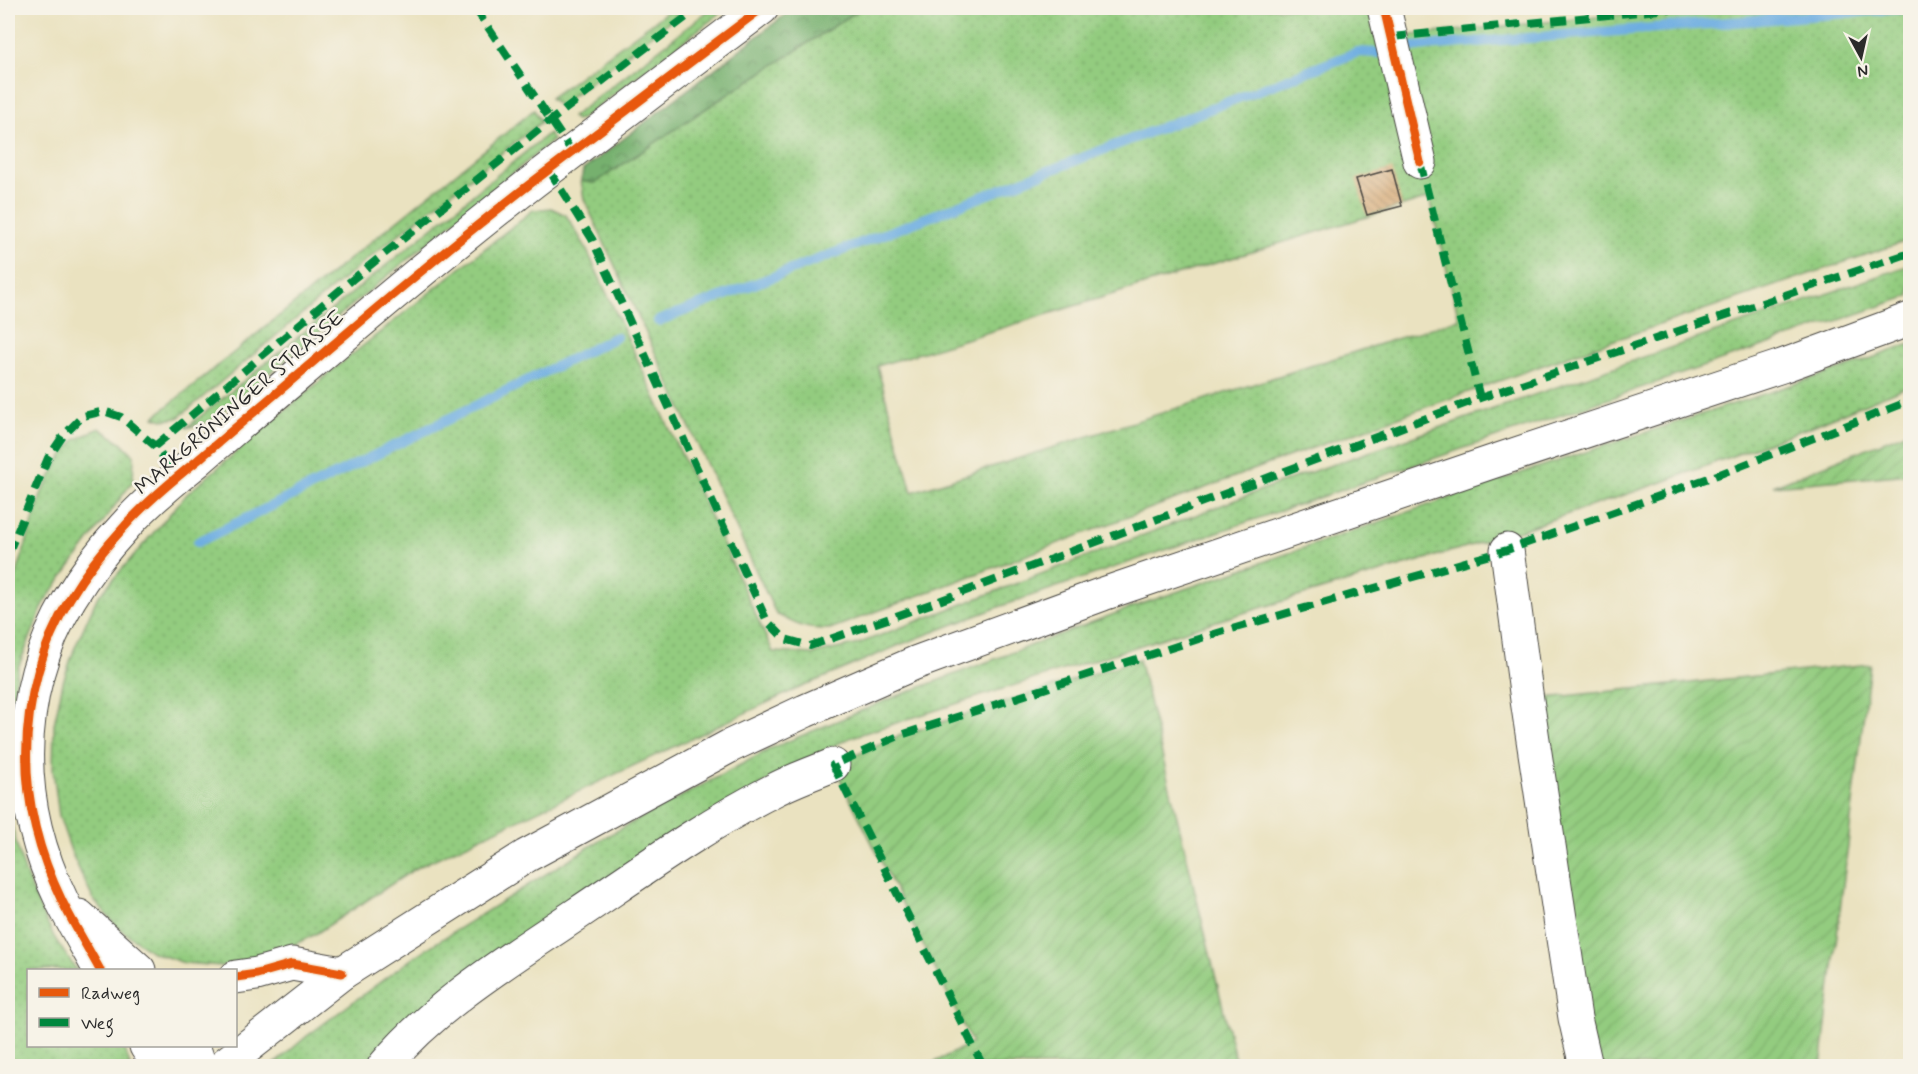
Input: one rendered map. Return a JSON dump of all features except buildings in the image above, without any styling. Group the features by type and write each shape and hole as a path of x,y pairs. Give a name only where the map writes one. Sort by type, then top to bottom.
{"main road":[{"name":"MARKGRÖNINGER STRASSE","path":"123,966 62,901 44,856 32,816 25,766 31,709 44,655 65,607 94,563 126,525 176,478 359,322 549,170 762,8"},
{"path":"1384,8 1420,162"},
{"path":"223,1066 342,973 526,856 730,746 805,711 915,663 1114,590 1782,366 1911,319"},
{"path":"1507,550 1575,1018 1586,1066"},
{"path":"384,1066 404,1042 435,1015 501,965 727,816 776,789 833,765"},
{"path":"237,977 292,964 342,973"},
{"path":"123,966 154,969"},
{"path":"147,1047 178,1066"},
{"path":"193,1047 200,1066"}],"green space":[{"path":"672,8 687,8 559,106 550,98"},
{"path":"712,8 727,8 581,119 576,120 572,117"},
{"path":"794,8 862,8 595,183 581,181 583,170"},
{"path":"862,8 1383,8 1392,37 1688,8 1910,8 1910,240 1591,348 1290,456 830,629 814,629 796,624 776,614 584,199 581,181 595,183","holes":["1429,198 1459,319 912,492 877,366"]},
{"path":"534,110 541,122 360,265 178,418 163,420 154,417"},
{"path":"549,133 553,140 211,421 186,428"},
{"path":"551,208 566,215 584,244 773,652 813,654 855,645 1285,481 1910,265 1910,296 1007,604 902,644 790,692 416,868 314,935 274,954 222,966 184,963 152,952 117,927 93,899 72,854 59,816 53,770 54,724 63,682 75,647 97,598 187,494 334,369 533,210"},
{"path":"1910,344 1910,385 1810,427 1657,484 1503,536 1223,619 852,737 786,769 408,1021 366,1066 272,1066 307,1036 418,954 605,837 772,748 892,698 1130,608 1530,470 1853,365"},
{"path":"99,428 121,442 134,455 133,481 45,601 18,668 8,730 8,602 42,492 62,457 75,440"},
{"path":"1910,431 1910,474 1773,486"},
{"path":"1139,659 1237,1066 927,1066 972,1043 833,765 901,735"},
{"path":"1870,664 1821,1066 1586,1066 1527,700"},
{"path":"8,797 13,832 29,883 54,936 76,969 27,969 27,1047 124,1047 130,1066 8,1066"}],"waterway":[{"path":"1413,47 1910,8"},
{"path":"658,321 1358,52 1379,53"},
{"path":"198,542 616,337"}],"marked path":[{"path":"475,8 573,153"},
{"path":"155,446 353,279 550,121 698,8"},
{"path":"1392,37 1678,8"},
{"path":"1420,162 1480,398"},
{"path":"549,170 592,239 767,621 785,639 810,646 939,601 1480,398 1910,253"},
{"path":"983,1066 833,765 901,735 1211,635 1507,550 1720,474 1910,401"},
{"path":"8,554 48,458 63,436 83,416 104,411 121,417 155,446 176,478"}],"cycle path":[{"path":"99,969 67,910 40,845 28,789 26,760 31,702 44,652 62,612 97,558 133,517 169,483 387,299 515,196 762,8"},
{"path":"1384,8 1420,162"},
{"path":"237,977 292,964 342,973"}]}
